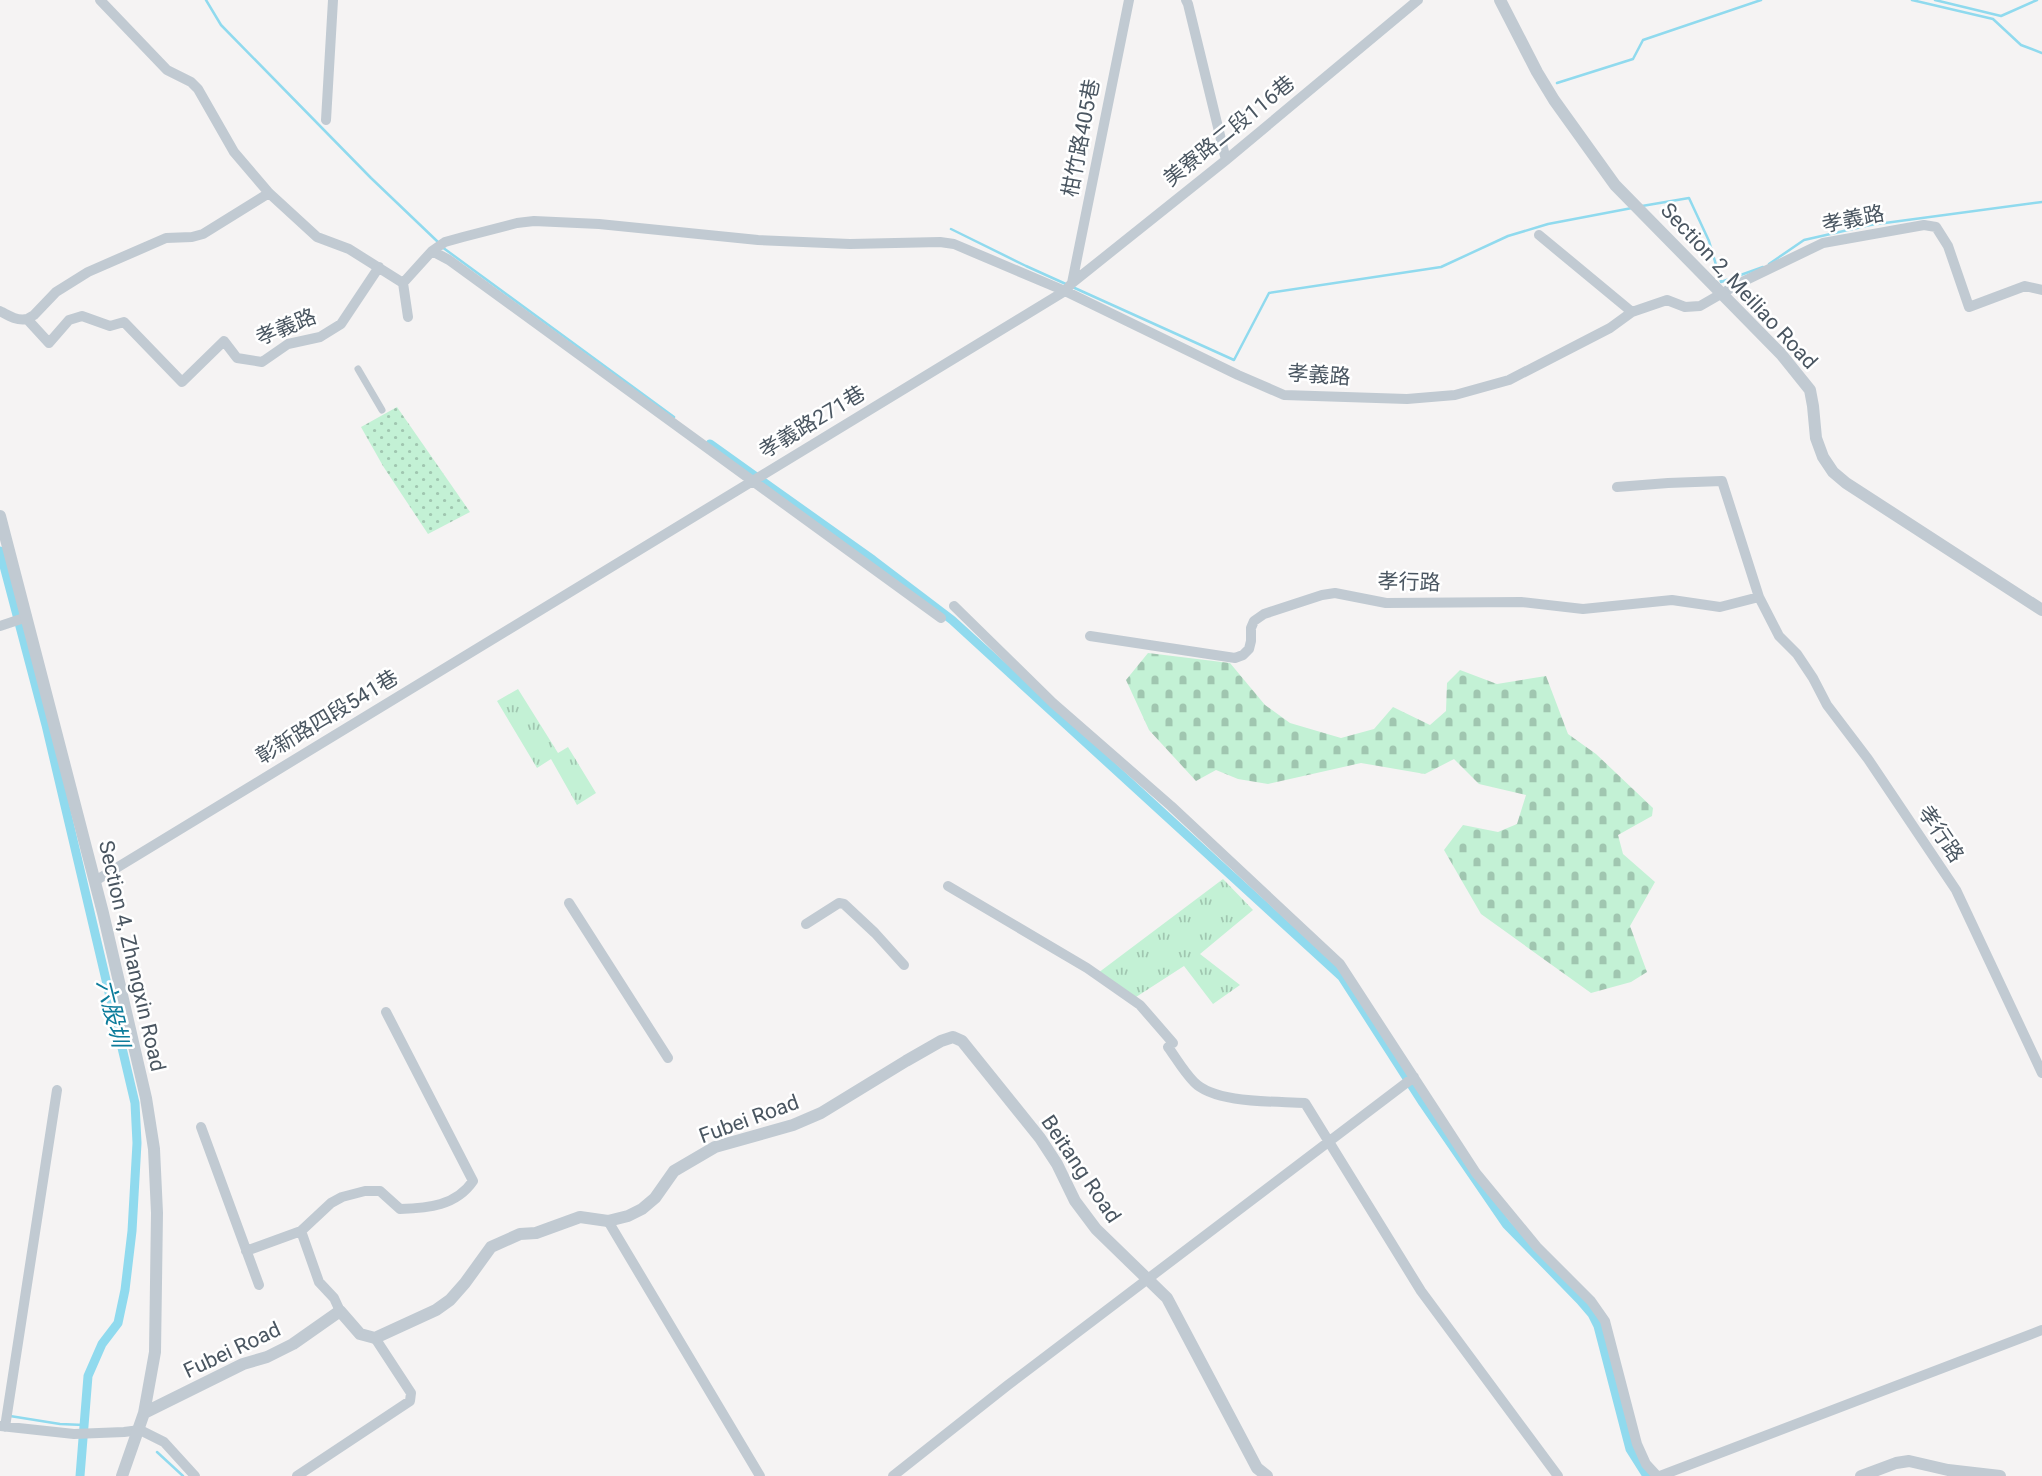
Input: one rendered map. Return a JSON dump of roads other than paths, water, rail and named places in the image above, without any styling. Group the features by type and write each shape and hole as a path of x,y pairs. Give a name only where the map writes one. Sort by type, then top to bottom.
{"street":[{"path":"100,0 167,70 191,82 198,89 234,152 269,193 317,237 349,249 402,283 408,317"},
{"path":"326,120 333,0"},
{"name":"柑竹路405巷","path":"1068,287 1129,0"},
{"path":"1186,0 1226,160"},
{"name":"美寮路二段116巷","path":"1068,287 1418,0"},
{"name":"Section 2, Meiliao Road","path":"1500,0 1554,100 1615,185 1781,354 1810,390 1816,438 1823,457 1833,472 2042,610"},
{"path":"27,319 57,292 88,272 166,238 203,234 269,193"},
{"name":"孝義路","path":"432,251 445,242 534,220 758,240 850,244 954,244 1068,287 1238,375 1284,395 1407,399 1455,395 1509,380 1610,328 1632,312 1668,300 1685,307 1700,306 1823,243 1924,225 1936,227 1948,246 1969,307 2025,286 2042,290"},
{"path":"1538,235 1632,312"},
{"path":"402,283 432,251 449,260 941,618"},
{"name":"孝義路","path":"0,311 11,317 27,319 49,343 69,320 82,316 110,327 124,322 181,382 224,341 237,358 262,362 288,344 320,337 341,324 379,267"},
{"name":"孝義路271巷","path":"579,586 1068,287"},
{"path":"358,369 382,410"},
{"name":"孝行路","path":"1618,487 1722,481 1759,597 1779,636 1797,654 1827,705 1868,759 1956,890 2042,1073"},
{"name":"Section 4, Zhangxin Road","path":"0,516 95,881 146,1098 154,1149 157,1213 155,1340 140,1430 122,1476"},
{"name":"彰新路四段541巷","path":"95,881 579,586"},
{"name":"孝行路","path":"1090,636 1235,658 1248,649 1254,621 1264,614 1335,593 1386,603 1521,601 1583,609 1672,600 1720,607 1759,597"},
{"path":"954,606 1053,703 1171,806 1340,964 1476,1173 1536,1247 1591,1301 1605,1321 1637,1444 1646,1464 1659,1476 2042,1330"},
{"path":"3,625 27,617"},
{"path":"948,886 1087,968 1140,1005 1196,1083 1210,1092 1224,1097 1306,1103 1421,1291 1558,1476"},
{"path":"569,903 668,1058"},
{"path":"806,924 839,903 844,904 876,933 904,965"},
{"path":"246,1251 301,1231 331,1203 342,1198 365,1191 380,1191 400,1209 429,1208 452,1201 467,1191 474,1181 387,1012"},
{"name":"Beitang Road","path":"906,1061 941,1041 953,1037 962,1041 1040,1138 1057,1164 1075,1201 1096,1229 1167,1298 1257,1468 1266,1476"},
{"name":"Fubei Road","path":"375,1338 436,1310 450,1300 491,1247 520,1234 536,1233 580,1217 608,1221 628,1216 655,1198 674,1171 715,1147 793,1125 821,1113 906,1061"},
{"path":"893,1476 1008,1385 1414,1077"},
{"path":"57,1090 3,1426 74,1434 140,1430 164,1442 195,1476"},
{"path":"201,1127 259,1285"},
{"path":"608,1221 760,1476"},
{"path":"297,1476 410,1401 411,1393 375,1338 360,1334 319,1282 301,1231"},
{"name":"Fubei Road","path":"144,1413 243,1364 293,1345 340,1311"},
{"path":"1861,1476 1909,1461 1948,1470 2000,1476"}],"waterway":[{"path":"206,0 221,25 371,178 438,242"},
{"path":"1557,83 1633,59 1643,40 1761,0"},
{"path":"1912,0 1993,19 2021,45 2042,53"},
{"path":"1935,0 2001,16 2037,0"},
{"path":"1642,206 1689,198 1709,241 1721,282 1763,267"},
{"path":"1769,264 1804,240 1870,225 2042,202"},
{"path":"951,229 1234,360 1269,293 1441,267 1508,236 1548,224 1632,208"},
{"path":"442,247 674,417"},
{"path":"710,444 952,620 1342,977 1423,1103 1506,1224 1592,1314 1598,1326 1630,1449 1647,1476"},
{"name":"六股圳","path":"0,551 46,725 135,1103 137,1143 132,1231 125,1290 118,1323 102,1344 88,1376 80,1476"},
{"path":"10,1416 84,1425"},
{"path":"157,1452 183,1476"}]}
